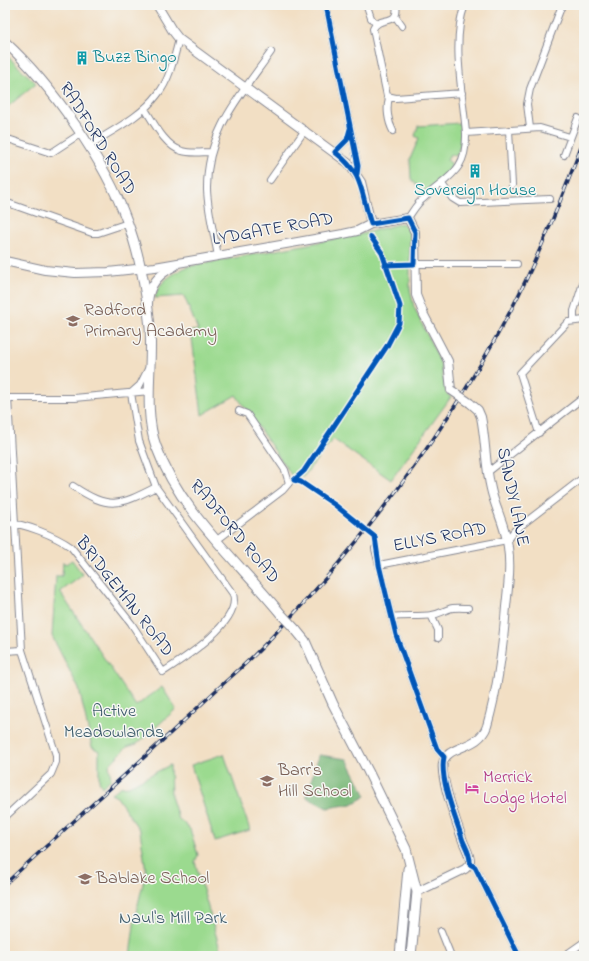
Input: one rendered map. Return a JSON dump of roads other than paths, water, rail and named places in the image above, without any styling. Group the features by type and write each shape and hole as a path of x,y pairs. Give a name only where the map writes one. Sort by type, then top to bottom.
{"main road":[{"name":"RADFORD ROAD","path":"5,42 32,69 80,134 113,190 128,223 149,311 152,433 163,463 186,503 305,641 333,704 379,792 406,849 417,892 411,956"},
{"name":"RADFORD ROAD","path":"400,955 407,892 408,860"},
{"name":"RADFORD ROAD","path":"400,955 406,936 411,900 413,894 417,892"}],"street":[{"path":"157,5 179,40 305,130 348,163 361,182 371,224"},
{"path":"326,5 358,166 356,174"},
{"path":"396,5 395,16 402,26"},
{"path":"408,218 423,198 442,184 458,167 466,145 458,33 460,16 465,5"},
{"path":"530,128 527,104 530,90 562,5"},
{"path":"367,6 371,18 376,24"},
{"path":"393,131 390,126 388,107 389,98 385,92 373,29 376,24 391,19 395,16"},
{"path":"88,146 145,109 158,94 170,73 179,40"},
{"path":"218,256 207,191 211,152 227,114 271,52"},
{"path":"389,98 462,93"},
{"path":"145,109 161,134 181,151 211,152"},
{"path":"564,155 578,118"},
{"path":"466,133 544,128 570,137"},
{"path":"335,152 347,140 350,129"},
{"path":"270,180 305,130"},
{"path":"509,130 512,185"},
{"path":"5,138 51,153 80,134"},
{"path":"442,184 452,198 460,203 550,199"},
{"path":"5,202 92,233 98,233 128,223"},
{"name":"LYDGATE ROAD","path":"5,261 45,270 75,273 140,269 350,233 371,224 408,218"},
{"name":"SANDY LANE","path":"408,218 415,232 414,264 416,295 424,315 448,361 451,390 470,403 478,410 482,417 491,490 506,540 510,573 503,644 487,726 480,738 444,757"},
{"path":"149,311 149,296 154,282 170,268 185,262"},
{"path":"414,264 517,264"},
{"path":"574,321 574,311 584,280"},
{"path":"539,433 520,373 568,322 584,320"},
{"path":"131,394 140,385 151,364"},
{"path":"5,818 51,774 56,762 54,748 22,650 6,398 74,398 131,394 150,391"},
{"name":"BRIDGEMAN ROAD","path":"14,523 63,542 71,547 130,623 163,672 217,633 233,606 234,597 156,487 139,441 131,394"},
{"path":"488,472 584,397"},
{"path":"217,540 284,490 289,483 285,470 247,414 239,411"},
{"path":"506,540 514,531 584,477"},
{"path":"73,486 100,502 116,503 136,498 156,487"},
{"path":"5,523 14,523"},
{"name":"ELLYS ROAD","path":"378,565 506,540"},
{"path":"375,549 401,650 437,749 444,757 442,764 447,789 470,857 470,864 466,869 417,892"},
{"path":"392,618 405,615 412,617 441,614 450,608 468,608"},
{"path":"431,615 438,630 438,638"},
{"path":"5,651 22,650"},
{"path":"470,864 475,867 519,956"},
{"path":"441,931 451,956"},
{"path":"564,956 584,942"}],"railway":[{"path":"5,884 255,655 304,602 371,523 432,440 461,397 487,353 512,308 532,267 584,140"}],"place":[{"name":"Buzz Bingo","path":"82,58"},
{"name":"Sovereign House","path":"475,171"},
{"name":"Radford Primary Academy","path":"73,321"},
{"name":"Barr's Hill School","path":"267,781"},
{"name":"Merrick Lodge Hotel","path":"472,788"},
{"name":"Bablake School","path":"85,879"}],"park label":[{"name":"Active Meadowlands","path":"114,722"},
{"name":"Naul's Mill Park","path":"173,919"}]}
